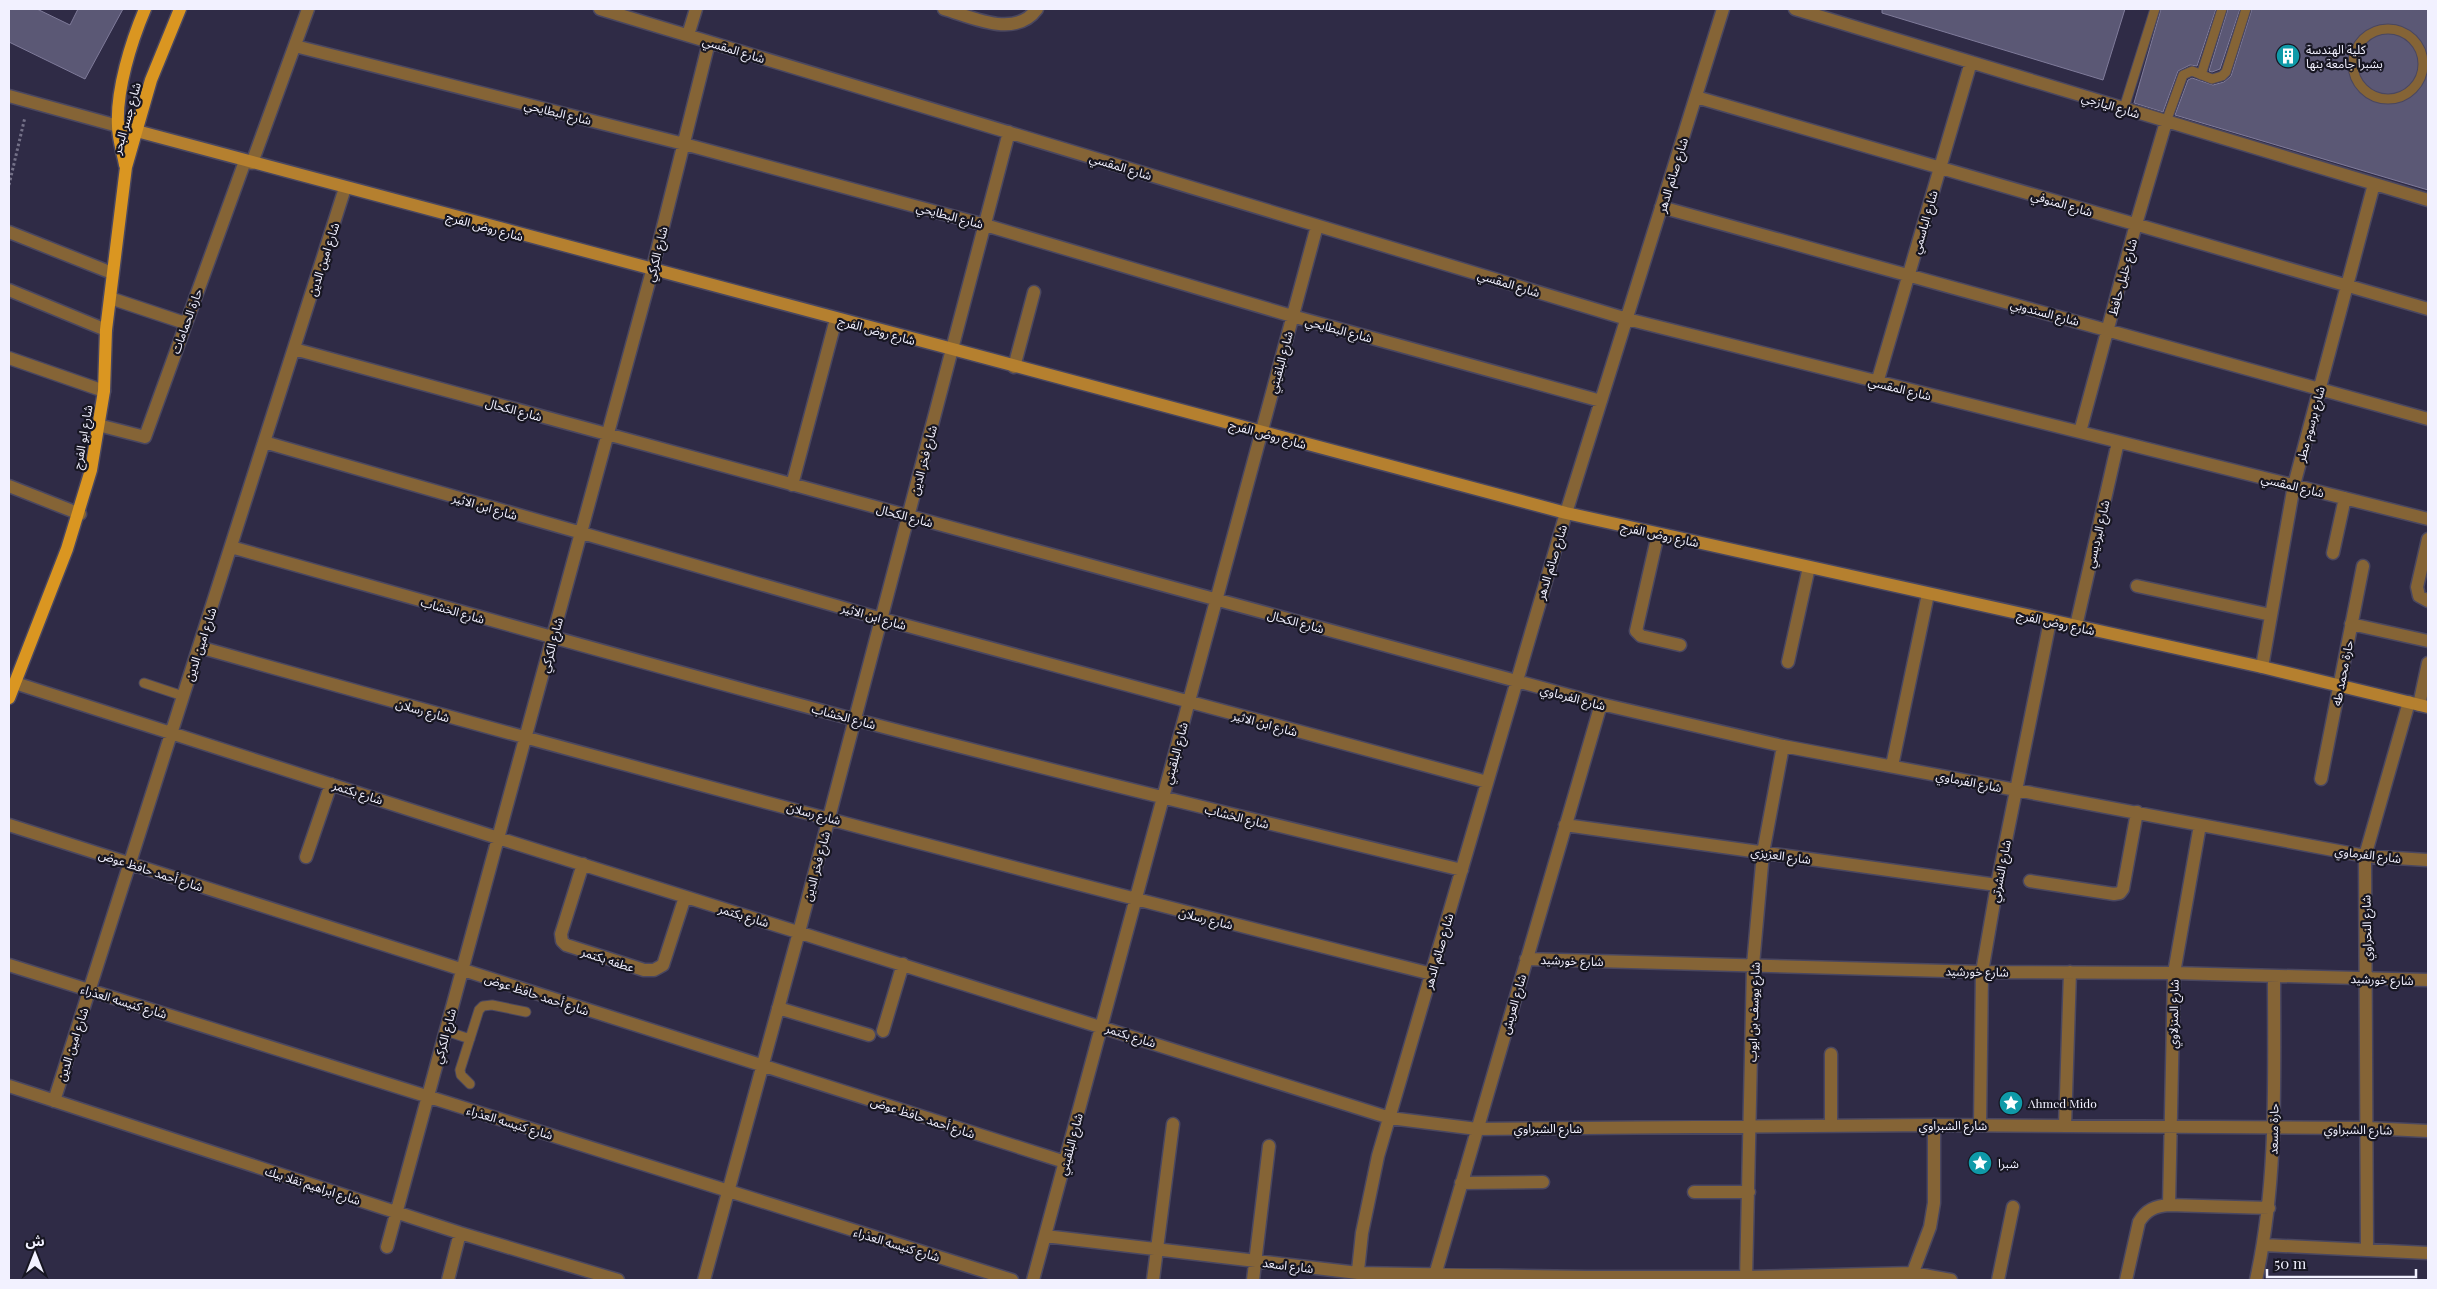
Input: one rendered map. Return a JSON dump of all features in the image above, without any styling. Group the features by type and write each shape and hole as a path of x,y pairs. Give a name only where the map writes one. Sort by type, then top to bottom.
{"main road":[{"name":"شارع جسر البحر","path":"126,167 118,126 125,72 146,9"},
{"name":"شارع جسر البحر","path":"126,167 154,72 180,9"},
{"name":"شارع ابو الفرج","path":"9,698 80,514 91,470 104,391 106,330 126,167"}],"street":[{"name":"حارة الحمامات","path":"98,425 145,437 185,323 308,9"},
{"name":"شارع المقسي","path":"600,9 1626,319 2428,519"},
{"path":"688,35 696,9"},
{"path":"944,9 996,25 1016,23 1033,14 1037,9"},
{"name":"شارع صائم الدهر","path":"1358,1277 1369,1194 1516,681 1626,319 1724,9"},
{"name":"شارع اليازجي","path":"1795,9 2428,200"},
{"name":"شارع الكركي","path":"387,1247 652,271 709,42"},
{"name":"شارع البطايحي","path":"295,46 684,144 985,225 1292,316 1601,401"},
{"name":"شارع الباسمي","path":"1877,382 1971,62"},
{"path":"9,96 118,126"},
{"name":"شارع المنوفي","path":"1696,97 2428,309"},
{"name":"شارع خليل حافظ","path":"2080,432 2136,224 2166,122"},
{"name":"شارع روض الفرج","path":"118,126 652,271 1566,513 2262,667 2422,705"},
{"name":"شارع فخر الدين","path":"704,1280 799,932 1009,132"},
{"name":"شارع برسوم مطر","path":"2262,667 2294,485 2374,184"},
{"name":"شارع امين الدين","path":"54,1101 345,188"},
{"name":"شارع السندوبي","path":"1661,208 2428,419"},
{"name":"شارع البلقيني","path":"1033,1280 1317,226"},
{"path":"9,232 112,273"},
{"path":"9,290 106,330"},
{"path":"1014,367 1034,292"},
{"path":"110,298 185,323"},
{"path":"792,485 836,319"},
{"name":"شارع الكحال","path":"294,349 1516,681"},
{"path":"9,358 104,391"},
{"name":"شارع ابن الاثير","path":"264,442 882,618 1189,703 1487,782"},
{"name":"شارع البرديسي","path":"2076,626 2118,442"},
{"path":"9,486 80,514"},
{"path":"2333,553 2345,498"},
{"path":"1658,534 1636,631 1641,636 1680,645"},
{"path":"2428,538 2417,587 2419,596 2428,601"},
{"name":"شارع الخشاب","path":"231,547 553,638 855,719 1163,798 1462,870"},
{"name":"حارة محمد طه","path":"2320,779 2362,566"},
{"path":"1788,662 1809,567"},
{"path":"2137,586 2271,615"},
{"path":"1892,766 1928,594"},
{"name":"شارع النشرتي","path":"1980,1124 1982,972 2015,790 2050,621"},
{"path":"2351,624 2428,641"},
{"name":"شارع رسلان","path":"199,647 525,738 829,817 1136,900 1432,974"},
{"name":"شارع النحراوي","path":"2367,1250 2365,856 2422,705 2428,663"},
{"name":"شارع الفرماوي","path":"1516,681 1601,704 1783,746 2365,856 2427,860"},
{"name":"شارع بكتمر","path":"15,683 498,838 1102,1026 1390,1118 1477,1128"},
{"name":"شارع العريش","path":"1434,1275 1601,704"},
{"name":"شارع يوسف بن ايوب","path":"1746,1279 1754,965 1763,852 1783,746"},
{"path":"306,857 331,784"},
{"path":"2030,881 2114,894 2120,893 2123,889 2137,812"},
{"name":"شارع العزيزي","path":"1565,825 1997,885"},
{"name":"شارع المنزلاوي","path":"2168,1205 2174,973 2200,825"},
{"name":"شارع أحمد حافظ عوض","path":"9,826 1065,1162"},
{"name":"عطفه بكتمر","path":"583,864 561,934 562,940 566,945 644,970 654,970 663,965 685,896"},
{"name":"شارع خورشيد","path":"1526,959 1982,972 2174,973 2428,980"},
{"path":"883,1031 903,964"},
{"name":"شارع كنيسه العذراء","path":"9,965 1012,1280"},
{"path":"2066,1126 2070,972"},
{"name":"حارة مسعد","path":"2256,1280 2264,1245 2269,1208 2274,1128 2274,976"},
{"path":"778,1008 869,1035"},
{"path":"1831,1054 1831,1126"},
{"name":"شارع ابراهيم تقلا بيك","path":"9,1086 460,1233 618,1280"},
{"path":"1153,1280 1173,1124"},
{"path":"1912,1277 1930,1227 1934,1203 1934,1124"},
{"name":"شارع الشبراوي","path":"1477,1128 1980,1124 2170,1128 2367,1128 2428,1131"},
{"path":"1253,1280 1269,1146"},
{"path":"1461,1183 1543,1182"},
{"path":"1694,1192 1749,1192"},
{"path":"2126,1280 2139,1222 2154,1207 2168,1205 2269,1208"},
{"path":"1998,1280 2013,1207"},
{"path":"448,1280 460,1233"},
{"name":"شارع اسعد","path":"1045,1236 1256,1261 1358,1277 1421,1278 1434,1275 1476,1278 1587,1279 1912,1277 1951,1280"},
{"path":"2264,1245 2428,1253"}],"lane":[{"path":"2124,108 2155,9"},
{"path":"2201,75 2222,9"},
{"path":"2166,122 2183,75 2187,71 2217,79 2226,72 2246,9"},
{"path":"2386,29 2406,33 2425,57 2424,77 2399,97 2380,97 2363,88 2354,70 2353,60 2361,42 2377,31 2386,29"},
{"path":"144,683 183,696"},
{"path":"470,1084 461,1075 460,1070 483,1006 492,1005 526,1012"},
{"path":"446,1031 470,1038"}],"path":[{"path":"9,185 29,102"}],"building":[{"path":"9,9 37,9 70,25 78,9 123,9 85,79 9,42"},
{"path":"1882,9 2125,9 2103,80 1882,13"},
{"path":"2161,9 2216,9 2197,66 2190,65 2178,71 2163,112 2134,103"},
{"path":"2228,9 2240,9 2220,69 2212,72 2209,71"},
{"name":"كلية الهندسة بشبرا جامعة بنها","path":"2252,9 2428,9 2428,190 2175,115 2188,80 2192,78 2213,85 2224,82 2231,76"}],"place":[{"name":"كلية الهندسة بشبرا جامعة بنها","path":"2288,56"},
{"name":"Ahmed Mido","path":"2011,1103"},
{"name":"شبرا","path":"1980,1163"}]}
